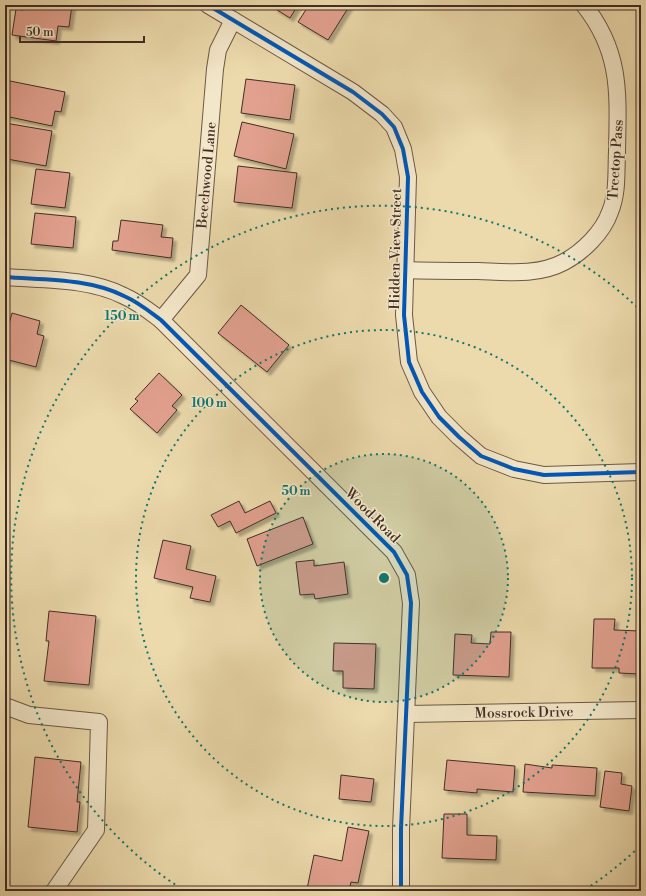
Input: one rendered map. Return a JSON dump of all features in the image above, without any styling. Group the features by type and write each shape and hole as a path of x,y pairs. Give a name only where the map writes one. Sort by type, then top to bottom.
{"street":[{"name":"Hidden View Street","path":"208,5 369,103 394,127 403,149 408,177 404,315 409,362 422,392 439,417 459,438 481,456 514,469 544,475 641,472"},
{"name":"Treetop Pass","path":"405,270 524,272 545,269 564,262 583,248 599,232 610,212 615,193 618,92 614,64 605,39 592,15 584,5"},
{"name":"Beechwood Lane","path":"161,320 198,275 214,68 218,50 233,20"},
{"name":"Wood Road","path":"5,277 81,284 106,289 123,295 161,320 394,552 407,575 411,603 401,829 401,891"},
{"path":"5,706 29,715 99,722 96,830 54,891"},
{"name":"Mossrock Drive","path":"407,714 641,710"}],"building":[{"path":"24,5 72,5 69,27 58,26 56,41 12,35 16,9 23,10"},
{"path":"276,5 298,5 290,18 274,8"},
{"path":"309,5 350,5 328,40 298,22"},
{"path":"246,79 295,85 290,120 241,113"},
{"path":"5,80 65,92 61,112 55,111 52,126 5,116"},
{"path":"242,122 294,134 286,169 234,156"},
{"path":"5,123 52,131 46,166 7,159 8,152 5,151"},
{"path":"238,166 297,173 292,208 234,202"},
{"path":"36,169 70,173 65,208 31,204"},
{"path":"35,213 76,217 73,248 31,244"},
{"path":"121,220 163,225 161,237 173,238 171,258 112,250 113,241 118,241"},
{"path":"241,305 289,345 267,372 218,333"},
{"path":"12,313 40,321 37,334 44,336 36,367 5,359 5,327 8,328"},
{"path":"159,373 182,395 172,406 177,410 157,433 130,409 138,401 135,399"},
{"path":"239,501 245,513 270,501 276,513 236,533 230,521 218,527 211,515"},
{"path":"303,517 313,544 257,566 247,539"},
{"path":"163,540 191,546 186,569 216,576 210,602 190,598 193,587 154,578"},
{"path":"314,560 314,566 344,562 348,594 315,599 314,594 300,595 296,562"},
{"path":"49,611 96,616 89,685 44,681 49,641 46,641"},
{"path":"594,619 615,619 614,630 641,631 639,674 619,673 619,668 592,668"},
{"path":"491,632 511,632 509,677 453,675 455,634 472,635 471,643 490,644"},
{"path":"334,643 376,644 374,689 343,688 343,671 333,671"},
{"path":"35,757 81,762 77,802 80,802 77,832 28,827"},
{"path":"447,760 515,766 513,792 477,789 477,793 444,790"},
{"path":"525,764 552,768 552,765 597,768 595,796 523,792"},
{"path":"605,771 622,773 621,784 632,786 629,811 600,807"},
{"path":"341,775 374,779 371,802 339,799"},
{"path":"444,814 467,814 467,835 497,836 496,860 442,858"},
{"path":"348,827 369,831 358,883 351,882 349,891 307,889 314,855 342,861"}],"cycle path":[{"path":"208,5 353,92 382,114 394,127 403,149 408,177 404,315 409,362 422,392 439,417 481,456 514,469 544,475 641,472"},
{"path":"5,277 66,281 96,286 124,296 143,307 161,320 394,552 407,575 411,603 401,829 401,891"}]}
